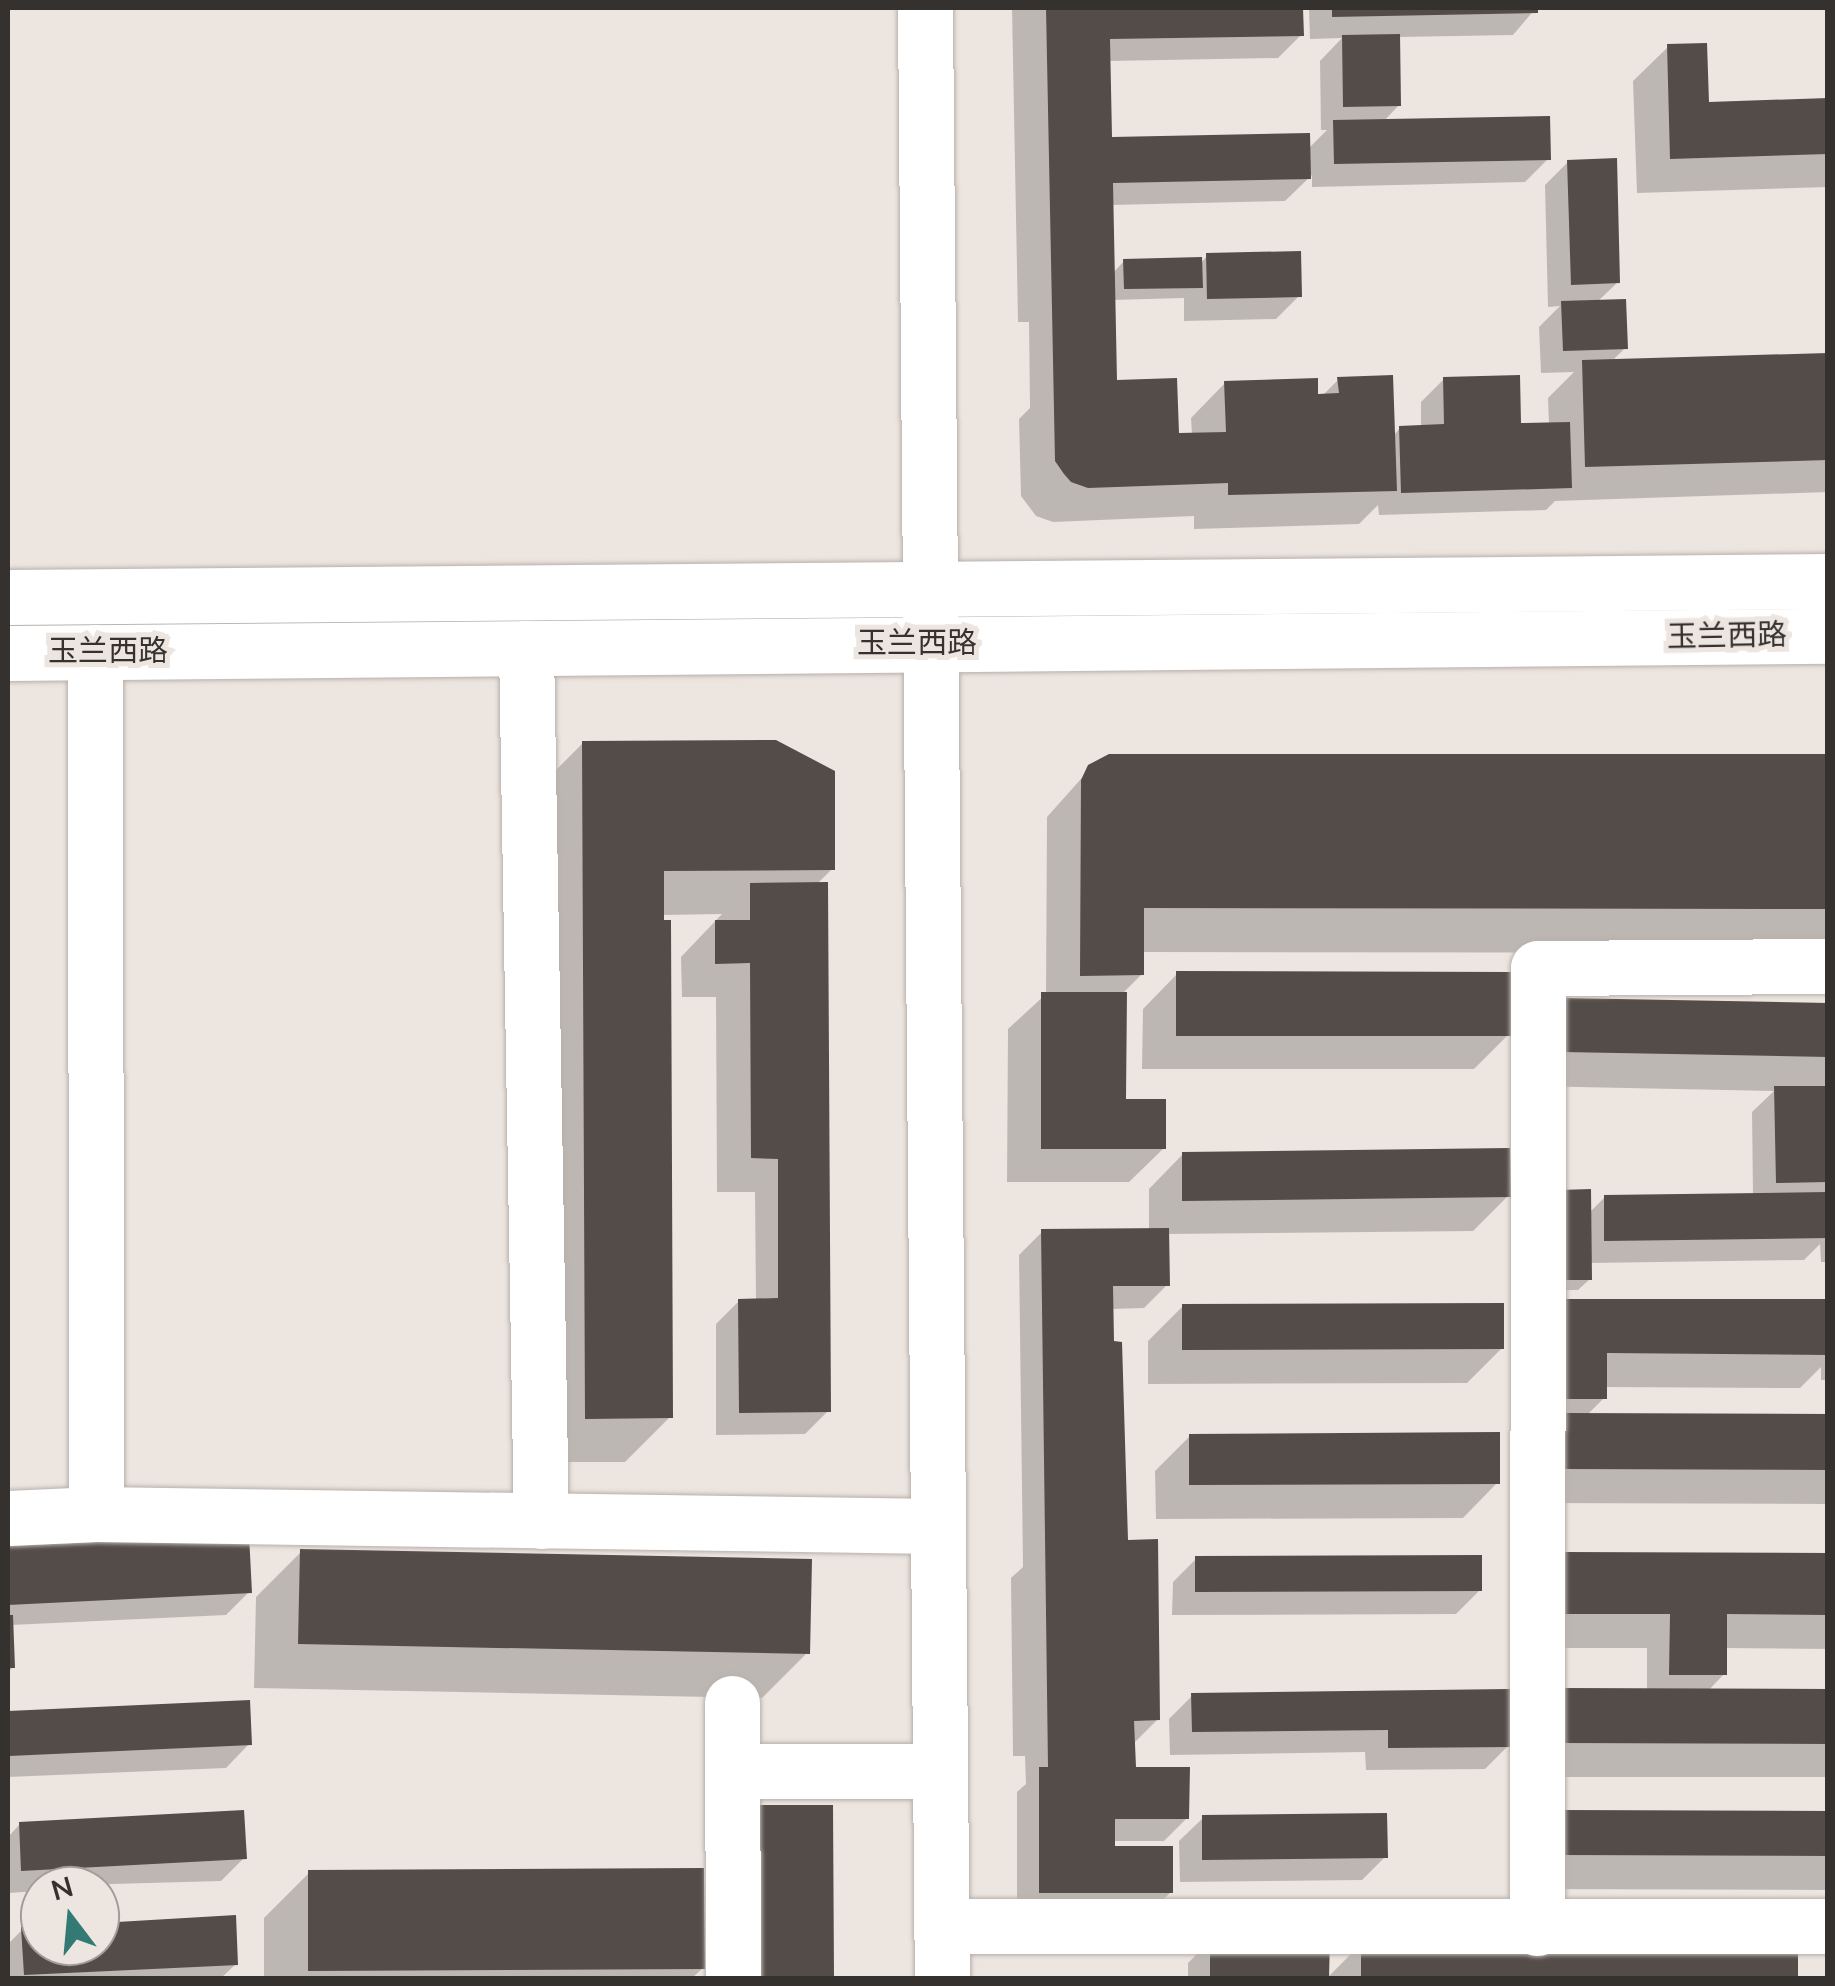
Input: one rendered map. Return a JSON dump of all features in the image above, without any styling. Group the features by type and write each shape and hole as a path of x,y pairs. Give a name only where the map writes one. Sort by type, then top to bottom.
{"main road":[{"path":"925,8 942,1952 1537,1928 1828,1926"},
{"name":"玉兰西路","path":"8,598 1828,582"},
{"name":"玉兰西路","path":"8,652 1828,636"},
{"path":"526,648 541,1521"},
{"path":"94,652 96,1514"},
{"path":"1537,1928 1538,968 1828,966"},
{"path":"8,1518 96,1514 938,1526"},
{"path":"732,1703 733,1978"},
{"path":"732,1772 940,1771"}],"building":[{"path":"1046,8 1303,8 1304,36 1110,39 1112,137 1310,133 1311,179 1113,183 1117,380 1177,378 1179,433 1226,432 1224,381 1318,378 1318,394 1339,393 1337,377 1393,375 1397,491 1228,495 1228,483 1088,488 1071,482 1064,474 1055,461"},
{"path":"1332,8 1538,8 1538,13 1332,17"},
{"path":"1400,34 1401,106 1343,107 1342,35"},
{"path":"1707,43 1709,102 1828,98 1828,154 1670,159 1667,44"},
{"path":"1550,116 1551,160 1334,164 1333,120"},
{"path":"1617,158 1620,283 1571,285 1567,160"},
{"path":"1301,251 1302,297 1207,299 1206,253"},
{"path":"1202,257 1203,288 1124,289 1123,259"},
{"path":"1626,299 1628,349 1563,351 1561,301"},
{"path":"1828,353 1828,460 1585,467 1582,360"},
{"path":"1520,375 1521,423 1570,422 1572,488 1401,493 1399,426 1444,424 1443,377"},
{"path":"776,740 835,771 835,870 664,871 664,920 671,920 673,1418 585,1419 582,741"},
{"path":"1109,754 1828,754 1828,909 1144,908 1144,975 1080,976 1081,780 1088,765"},
{"path":"828,882 831,1412 739,1413 738,1299 778,1298 778,1159 751,1158 750,963 715,964 715,920 750,920 750,883"},
{"path":"1176,971 1511,972 1511,1036 1176,1036"},
{"path":"1041,992 1127,992 1126,1099 1166,1099 1166,1149 1041,1149"},
{"path":"1564,998 1828,1003 1828,1057 1563,1052"},
{"path":"1774,1086 1828,1086 1828,1182 1776,1183"},
{"path":"1510,1148 1511,1197 1182,1201 1182,1152"},
{"path":"1591,1189 1592,1280 1560,1280 1559,1190"},
{"path":"1828,1192 1828,1238 1604,1241 1604,1195"},
{"path":"1169,1228 1170,1286 1113,1286 1114,1341 1122,1342 1128,1540 1158,1539 1160,1720 1134,1721 1136,1767 1190,1767 1189,1819 1115,1819 1115,1846 1173,1846 1173,1893 1039,1893 1039,1767 1048,1767 1041,1229"},
{"path":"1562,1299 1828,1299 1828,1355 1607,1353 1607,1399 1561,1399"},
{"path":"1504,1303 1504,1349 1182,1350 1182,1304"},
{"path":"1564,1413 1828,1414 1828,1470 1564,1469"},
{"path":"1500,1432 1500,1484 1189,1485 1189,1434"},
{"path":"249,1535 252,1593 8,1605 8,1546"},
{"path":"300,1549 812,1559 810,1654 298,1644"},
{"path":"1563,1552 1828,1553 1828,1615 1727,1614 1727,1675 1669,1675 1670,1614 1563,1614"},
{"path":"1482,1555 1482,1591 1195,1592 1195,1556"},
{"path":"8,1615 13,1615 15,1668 8,1668"},
{"path":"1561,1688 1828,1689 1828,1744 1561,1743"},
{"path":"1510,1689 1511,1747 1388,1748 1388,1730 1192,1732 1191,1693"},
{"path":"250,1700 252,1745 9,1756 8,1711"},
{"path":"752,1805 833,1805 834,1978 752,1978"},
{"path":"244,1810 247,1859 21,1866 19,1822"},
{"path":"1561,1810 1828,1811 1828,1856 1561,1855"},
{"path":"1387,1813 1388,1858 1202,1860 1202,1815"},
{"path":"704,1868 705,1969 308,1971 308,1870"},
{"path":"236,1915 238,1965 24,1975 23,1966 120,1966 120,1922"},
{"path":"1210,1937 1330,1938 1329,1978 1210,1978"},
{"path":"1361,1940 1798,1941 1798,1978 1361,1978"}]}
